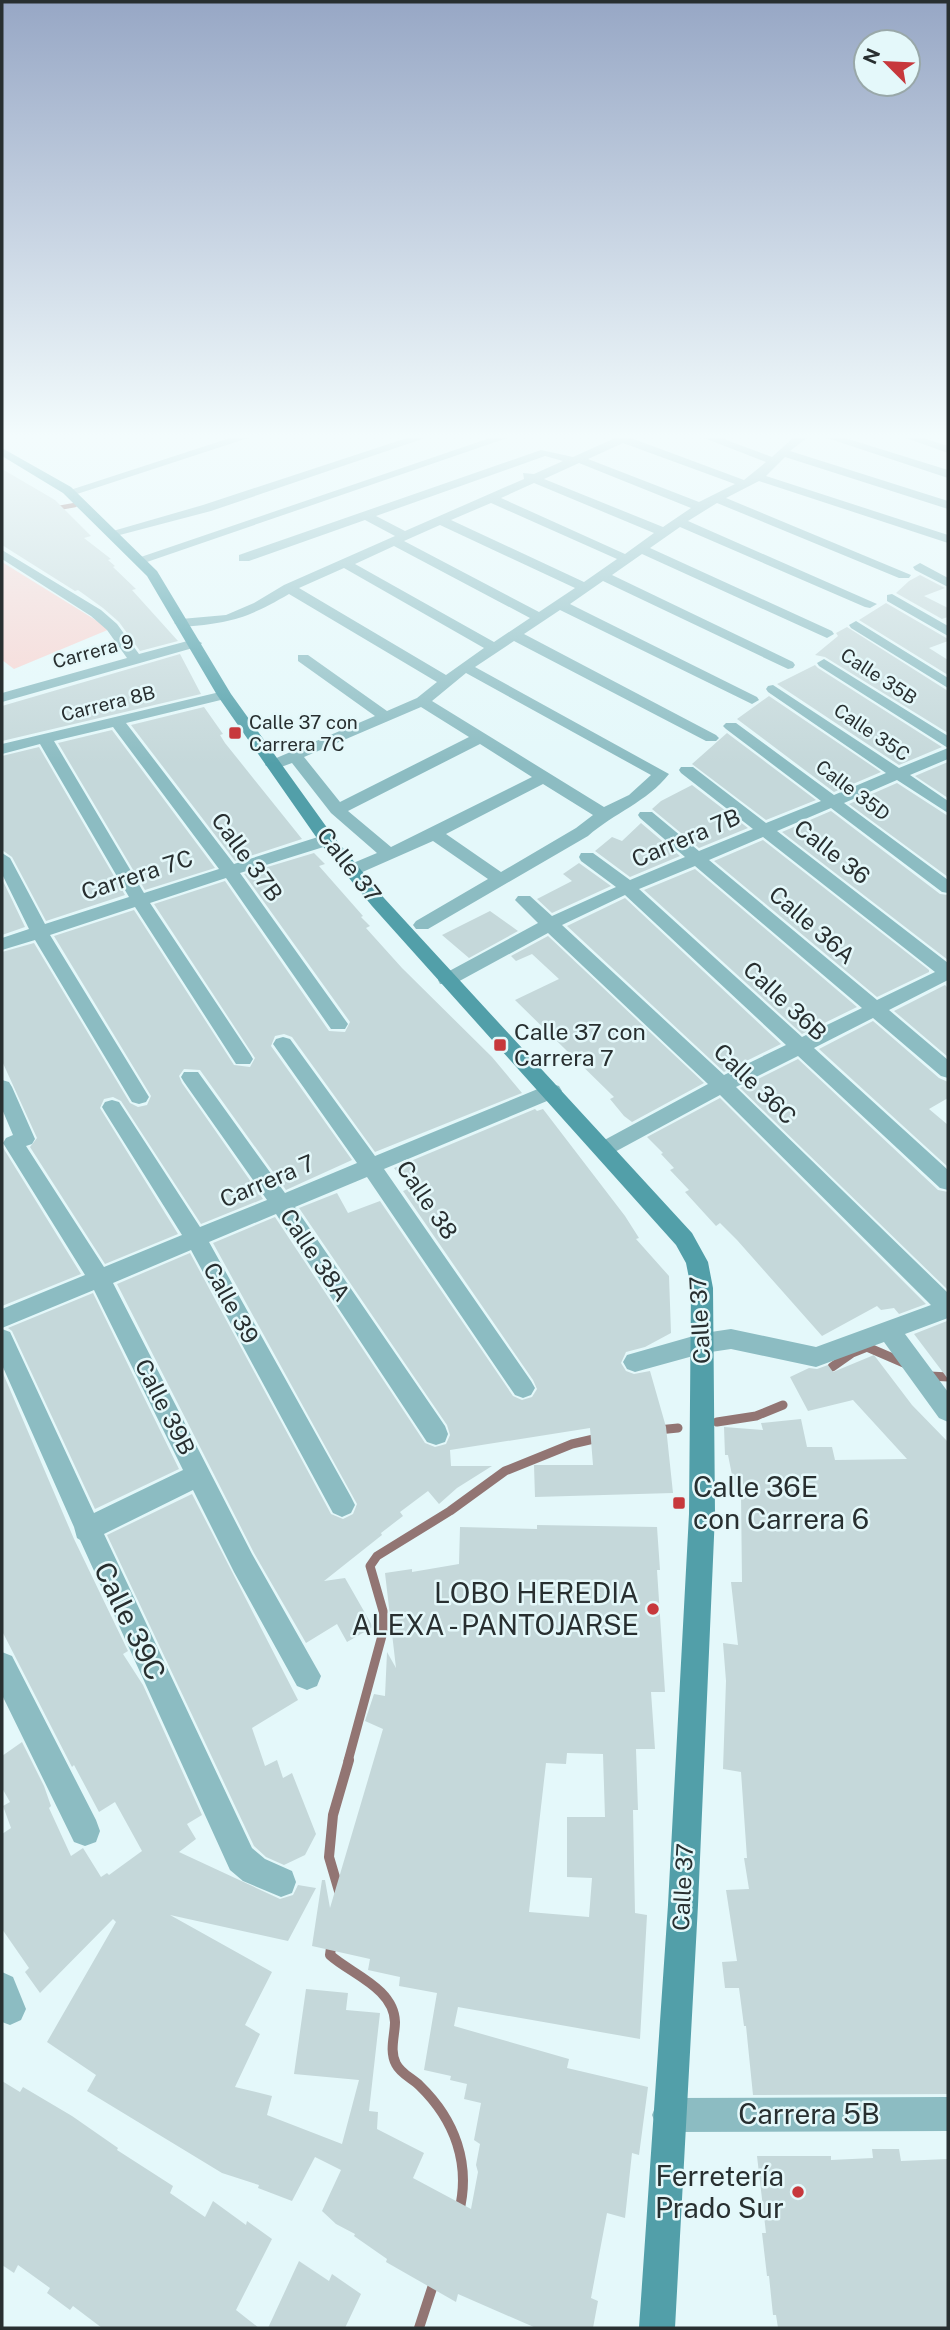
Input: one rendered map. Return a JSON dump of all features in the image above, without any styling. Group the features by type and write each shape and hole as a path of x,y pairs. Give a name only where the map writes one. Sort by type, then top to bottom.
{"main road":[{"name":"Calle 37","path":"125,547 152,573 224,695 327,840 447,980 552,1091 684,1238 697,1262 702,1288 704,1343 697,1633 657,2328"}],"street":[{"path":"139,560 178,547"},
{"path":"244,558 275,547"},
{"path":"181,623 228,619 381,547"},
{"path":"414,547 538,617"},
{"path":"497,547 585,588"},
{"path":"599,547 626,559"},
{"path":"274,765 422,701 493,647 644,547"},
{"path":"737,547 870,604"},
{"path":"834,547 904,575"},
{"path":"641,549 827,634"},
{"path":"2,554 96,613 112,627 135,659"},
{"path":"344,564 493,647"},
{"path":"920,567 948,583"},
{"path":"603,576 788,665"},
{"path":"289,588 447,681"},
{"path":"892,598 948,632"},
{"path":"559,604 752,700"},
{"path":"856,625 948,684"},
{"path":"512,634 711,738"},
{"name":"Carrera 9","path":"2,698 17,687 195,643"},
{"path":"303,658 386,717"},
{"name":"Calle 35B","path":"824,663 948,743"},
{"path":"422,925 582,832 603,814 635,797 661,774 465,667"},
{"name":"Calle 35C","path":"773,690 900,773 948,808"},
{"name":"Carrera 8B","path":"2,749 224,695"},
{"path":"422,701 603,814"},
{"name":"Calle 37B","path":"116,720 229,870 338,1024"},
{"name":"Calle 35D","path":"731,726 948,888"},
{"path":"44,738 140,901 243,1059"},
{"path":"337,810 480,738"},
{"name":"Carrera 7B","path":"447,980 552,923 627,888 948,753"},
{"path":"295,756 337,810 388,854"},
{"name":"Calle 36","path":"687,770 948,973"},
{"path":"352,870 434,834 542,778"},
{"name":"Calle 36A","path":"646,815 948,1071"},
{"path":"434,834 501,880"},
{"name":"Carrera 7C","path":"2,944 327,840"},
{"name":"Calle 36B","path":"587,857 627,888 948,1182"},
{"path":"2,858 39,932 139,1097"},
{"name":"Calle 36C","path":"524,900 552,923 722,1085 948,1307"},
{"path":"604,1149 722,1085 948,973"},
{"name":"Calle 38","path":"283,1044 371,1166 523,1388"},
{"name":"Calle 38A","path":"191,1077 281,1204 436,1434"},
{"name":"Calle 39B","path":"2,1087 19,1141 100,1279 243,1563 307,1676"},
{"name":"Carrera 7","path":"2,1320 552,1091"},
{"name":"Calle 39","path":"112,1107 196,1239 342,1504"},
{"path":"635,1362 704,1343 731,1339 816,1357 948,1307"},
{"path":"888,1329 948,1410"},
{"name":"Calle 39C","path":"2,1339 86,1530 197,1759 241,1859 254,1870 281,1882"},
{"path":"86,1530 199,1475"},
{"path":"2,1667 85,1831"},
{"name":"Carrera 5B","path":"669,2115 948,2114"}],"shaded area":[{"path":"2,562 110,629 14,669 2,660"}],"building":[{"path":"5,547 95,547 111,559 108,560 115,566 113,567 136,589 132,590 178,641 140,651 119,622 78,590 75,591"},
{"path":"920,575 945,588 924,596 948,608 948,617 942,619 896,593"},
{"path":"886,603 948,639 929,648 948,660 948,675 859,620"},
{"path":"847,627 948,691 948,733 825,657 815,655 838,636 836,633"},
{"path":"180,654 201,694 2,741 2,706"},
{"path":"815,665 942,747 899,765 777,684"},
{"path":"769,696 881,772 834,792 737,719"},
{"path":"204,707 223,734 220,735 225,743 302,839 235,861 131,725"},
{"path":"112,730 215,868 145,890 58,743"},
{"path":"727,733 816,800 766,820 692,764"},
{"path":"39,747 125,895 46,921 12,857 2,850 2,756"},
{"path":"948,762 948,798 915,776"},
{"path":"897,783 948,816 948,877 849,804"},
{"path":"692,785 748,828 699,848 652,809 661,801"},
{"path":"831,811 940,894 948,895 948,960 782,832"},
{"path":"641,823 680,856 630,877 595,851 612,837 622,841"},
{"path":"763,840 929,972 877,997 714,861"},
{"path":"314,853 325,864 319,866 370,926 366,928 402,968 492,1057 522,1093 375,1152 292,1037 284,1034 275,1036 271,1046 352,1160 286,1190 200,1070 184,1069 179,1076 182,1083 263,1199 201,1224 121,1101 113,1097 104,1099 100,1108 178,1234 105,1264 30,1147 37,1138 2,1061 2,952 34,943 130,1103 138,1107 147,1105 151,1096 54,936 134,910 234,1065 250,1067 255,1058 154,904 225,881 329,1031 345,1032 350,1022 244,874"},
{"path":"579,863 611,886 552,913 537,899 572,881 563,874"},
{"path":"695,869 857,1007 802,1034 644,890"},
{"path":"2,879 25,927 2,935"},
{"path":"625,898 781,1044 724,1072 567,926"},
{"path":"490,911 518,931 469,958 442,935"},
{"path":"548,936 704,1083 632,1122 624,1116 610,1099 614,1097 515,1000 559,979 532,954 516,961 511,956"},
{"path":"945,985 948,988 948,1057 894,1011"},
{"path":"873,1021 939,1078 948,1082 948,1098 929,1109 948,1125 948,1167 819,1049"},
{"path":"798,1059 938,1190 948,1192 948,1290 740,1088"},
{"path":"720,1098 926,1304 899,1314 894,1308 881,1310 877,1306 822,1336 737,1240 720,1223 716,1226 685,1192 689,1190 670,1170 674,1168 647,1137"},
{"path":"535,1109 543,1109 625,1216 639,1238 636,1239 669,1276 671,1333 645,1347 626,1352 621,1363 626,1371 634,1374 650,1371 666,1427 673,1493 535,1497 534,1465 593,1465 590,1428 450,1450 451,1466 492,1466 457,1488 439,1504 428,1491 400,1512 403,1516 381,1533 382,1535 324,1581 345,1578 373,1627 347,1642 337,1624 306,1643 254,1553 117,1284 190,1253 331,1514 343,1519 353,1514 357,1504 213,1243 275,1217 425,1443 435,1447 446,1444 450,1435 447,1425 299,1208 337,1193 348,1213 380,1201 513,1396 522,1400 532,1397 537,1389 533,1380 403,1191 410,1188 394,1168"},
{"path":"2,1146 81,1274 2,1306"},
{"path":"93,1293 179,1469 95,1509 12,1331 8,1328"},
{"path":"948,1322 948,1379 914,1334"},
{"path":"874,1355 912,1405 948,1442 948,2094 753,2095 739,1988 725,1988 722,1962 737,1961 726,1890 749,1889 744,1858 747,1858 741,1772 723,1769 726,1681 723,1643 738,1645 731,1582 742,1582 741,1494 736,1495 728,1455 725,1455 724,1427 763,1430 761,1423 801,1419 807,1447 832,1447 835,1460 907,1459 853,1400 808,1411 790,1377 809,1368 817,1369 828,1365 833,1372"},
{"path":"2,1371 74,1539 128,1651 123,1654 143,1685 202,1815 187,1824 196,1839 179,1852 280,1899 293,1895 298,1885 316,1888 288,1941 170,1915 272,1972 245,2025 260,2034 235,2087 272,2096 267,2115 342,2144 359,2080 294,2074 306,1989 348,1993 346,2010 380,2013 369,2111 378,2112 377,2129 424,2153 413,2178 471,2209 480,2144 474,2140 481,2103 464,2099 467,2084 450,2080 451,2076 424,2070 437,1993 399,1986 400,1977 368,1970 370,1959 312,1946 322,1880 325,1880 330,1908 383,1729 365,1721 374,1694 385,1696 387,1652 396,1668 385,1573 412,1569 412,1572 459,1564 460,1527 657,1527 665,1692 651,1692 655,1749 636,1749 638,1810 633,1810 635,1913 647,1915 640,2039 458,2007 454,2026 569,2059 567,2068 648,2087 639,2155 632,2153 625,2218 607,2213 591,2298 598,2301 593,2328 536,2328 458,2294 456,2302 386,2262 387,2259 354,2236 355,2234 336,2224 322,2211 341,2170 315,2157 292,2201 258,2188 259,2185 222,2173 87,2091 96,2075 47,2042 116,1922 113,1919 40,1993 25,1972 29,1968 2,1929 2,1834 11,1828 3,1806 10,1802 2,1788 2,1756 22,1742 44,1786 51,1806 49,1808 71,1856 83,1848 101,1877 107,1873 109,1875 142,1851 115,1802 99,1812 74,1765 72,1767 2,1631","holes":["567,1753 603,1754 605,1817 567,1817 567,1877 592,1878 589,1917 529,1912 546,1763 566,1764"]},
{"path":"192,1494 298,1700 252,1728 265,1766 277,1760 283,1778 292,1773 316,1834 305,1855 284,1865 266,1857 254,1846 107,1535"},
{"path":"2,2081 20,2092 23,2087 72,2116 118,2148 117,2150 173,2186 170,2193 205,2217 213,2201 246,2225 247,2221 272,2239 236,2310 259,2328 102,2328 73,2306 70,2310 47,2293 50,2288 18,2265 14,2273 2,2265"},
{"path":"872,2149 899,2149 901,2161 948,2159 948,2328 778,2328 776,2315 773,2315 767,2276 762,2233 766,2233 757,2156 831,2156 831,2160 873,2158"},
{"path":"299,2261 329,2281 332,2274 361,2294 345,2328 268,2328"}],"waterway":[{"path":"832,1367 852,1353 867,1347 904,1363"},
{"path":"930,1376 948,1377"},
{"path":"717,1422 756,1416 783,1405"},
{"path":"658,1430 678,1428"},
{"path":"348,1761 383,1632 383,1611 370,1566 377,1556 450,1511 505,1471 572,1444 598,1438"},
{"path":"339,1891 329,1857 333,1815 349,1760"},
{"path":"332,1941 330,1955 370,1983 387,2000 393,2010 395,2022 393,2048 396,2064 432,2099 451,2128 461,2160 463,2177 459,2212"},
{"path":"419,2328 435,2279"}],"place":[{"name":"Calle 37 con Carrera 7C","path":"235,733"},
{"name":"Calle 37 con Carrera 7","path":"500,1045"},
{"name":"Calle 36E con Carrera 6","path":"679,1503"},
{"name":"LOBO HEREDIA ALEXA - PANTOJARSE","path":"653,1609"},
{"name":"Ferretería Prado Sur","path":"798,2192"}]}
